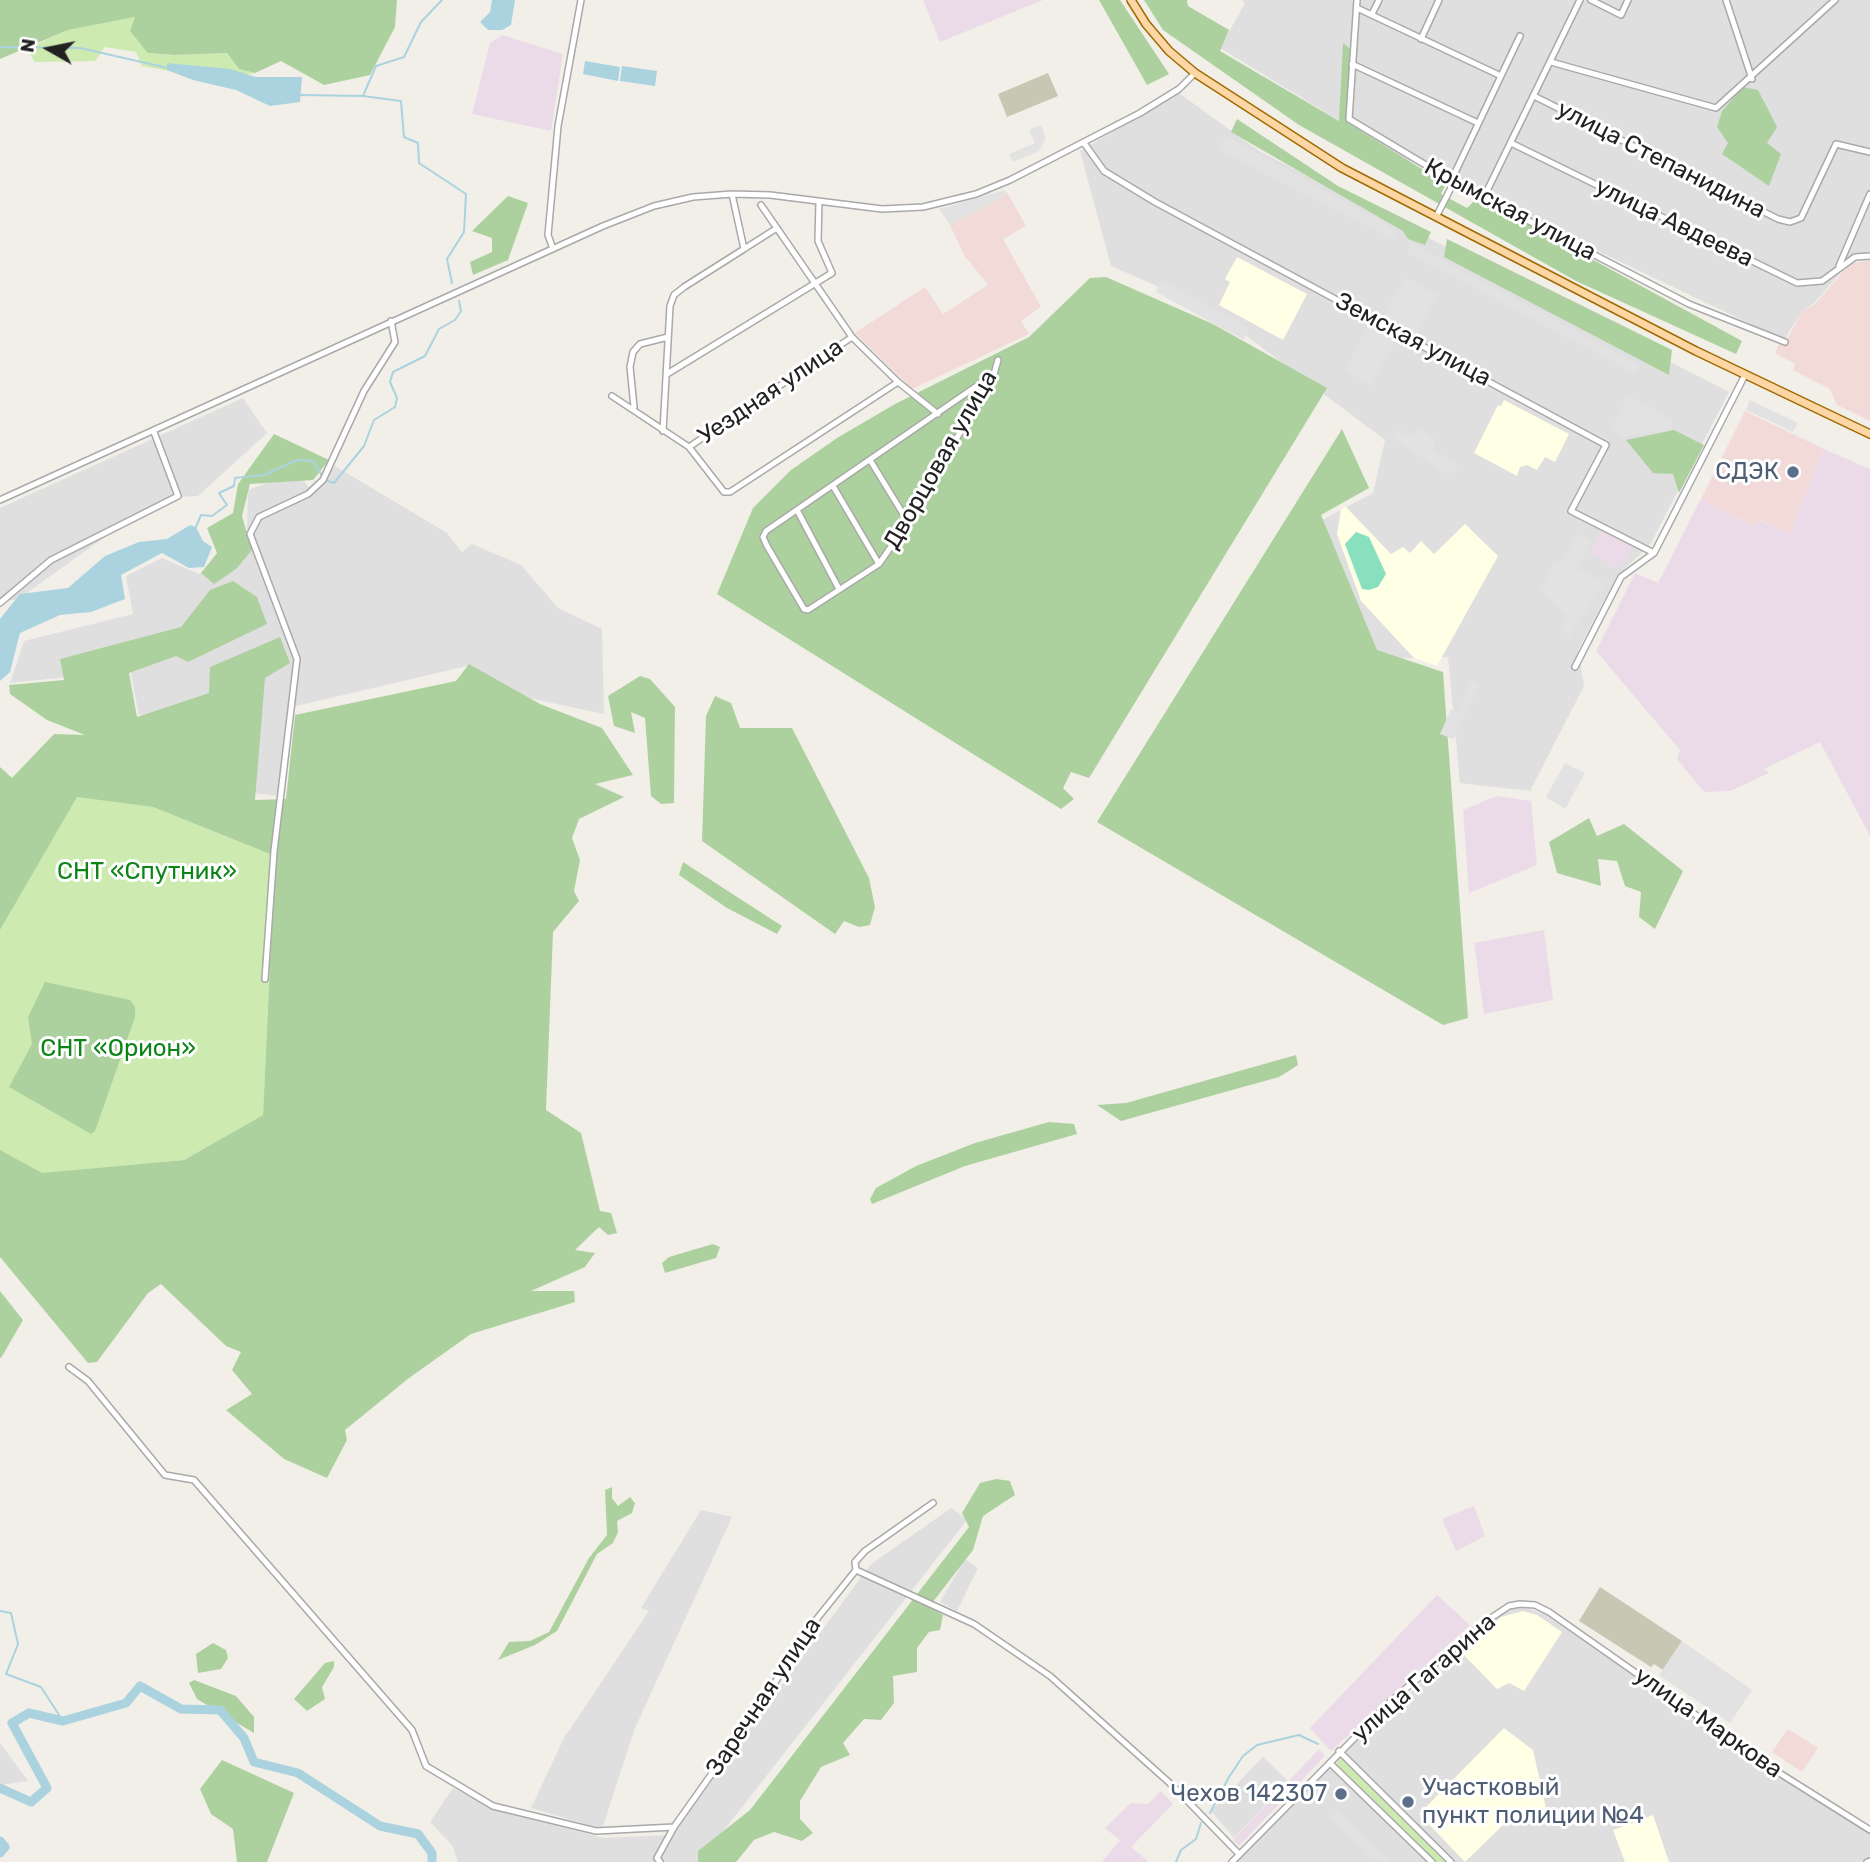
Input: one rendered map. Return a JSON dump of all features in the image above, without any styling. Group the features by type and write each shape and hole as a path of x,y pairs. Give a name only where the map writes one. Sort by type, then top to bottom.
{"main road":[{"path":"1131,0 1146,24 1170,51 1195,73 1342,168 1745,375 1870,434"}],"street":[{"path":"553,249 548,236 558,126 581,0"},
{"name":"Крымская улица","path":"1357,0 1349,119 1452,182 1689,304 1785,342"},
{"path":"1372,14 1379,0"},
{"path":"1420,38 1439,0"},
{"path":"1484,197 1580,0"},
{"path":"1591,0 1621,15 1628,0"},
{"path":"1726,0 1752,79"},
{"path":"1551,62 1716,108 1741,83 1752,79 1836,0"},
{"path":"1357,8 1502,76"},
{"path":"1436,217 1520,36"},
{"path":"1352,64 1478,123"},
{"path":"0,500 154,432 391,321 654,206 693,197 732,194 770,195 881,209 923,207 976,194 1084,143 1180,89 1195,73"},
{"name":"улица Степанидина","path":"1534,96 1778,219 1790,222 1801,218 1836,144 1870,152"},
{"name":"Земская улица","path":"1084,143 1104,171 1175,213 1606,445 1571,511 1654,553"},
{"name":"улица Авдеева","path":"1511,143 1797,284 1822,281 1855,257 1870,257"},
{"path":"732,194 744,249"},
{"path":"1838,269 1870,194"},
{"path":"667,374 832,273 818,241 819,201"},
{"name":"Уездная улица","path":"761,205 852,337 898,382 938,414"},
{"path":"663,431 670,306 674,295 777,228"},
{"path":"265,979 284,764 297,659 250,534 259,517 308,494 323,480 364,391 395,342 391,321"},
{"path":"634,407 630,367 632,352 640,344 668,337"},
{"name":"Уездная улица","path":"689,447 852,337"},
{"name":"Дворцовая улица","path":"797,510 766,531 763,537 804,609 814,607 879,564 908,522 994,374 999,360"},
{"path":"839,589 797,510 994,374"},
{"path":"1575,667 1621,577 1654,553 1745,375"},
{"path":"612,396 634,407 663,431 689,447 724,492 730,492 898,382"},
{"path":"0,603 51,560 178,496 154,432"},
{"path":"870,460 908,522"},
{"path":"833,485 879,564"},
{"path":"69,1367 88,1381 165,1475 194,1480 412,1730 426,1766 494,1806 596,1831 674,1827"},
{"name":"Заречная улица","path":"660,1862 657,1858 674,1827 769,1693 799,1641 856,1570 855,1562 933,1503"},
{"path":"856,1570 910,1592 974,1624 1050,1676 1173,1786 1239,1854"},
{"name":"улица Гагарина","path":"1232,1862 1391,1701 1501,1611 1520,1604 1535,1605 1549,1612"},
{"name":"улица Маркова","path":"1549,1612 1773,1769 1870,1830"},
{"name":"улица Гагарина","path":"1339,1751 1451,1862"},
{"name":"улица Гагарина","path":"1330,1763 1432,1862"}],"shaded area":[{"path":"923,0 1043,0 940,42"},
{"path":"1241,0 1870,0 1870,258 1849,263 1814,303 1802,311 1784,340 1389,151 1220,48 1245,3"},
{"path":"502,35 563,54 551,131 472,114 490,43"},
{"path":"1048,73 1058,96 1007,117 998,94"},
{"path":"1179,93 1259,151 1729,392 1650,545 1617,576 1578,650 1584,686 1530,791 1460,783 1448,657 1372,659 1322,520 1373,493 1385,440 1212,310 1111,266 1080,151"},
{"path":"1041,125 1046,138 1039,151 1013,162 1009,154 1035,143 1029,130"},
{"path":"1226,136 1397,230 1394,240 1218,149"},
{"path":"1004,190 1008,194 950,225 939,209"},
{"path":"1008,194 1026,226 1003,239 1041,307 1021,321 1029,334 912,389 855,333 925,287 943,314 988,285 964,255 950,225"},
{"path":"1411,244 1640,365 1636,374 1407,252"},
{"path":"1237,257 1307,294 1283,340 1219,305 1230,282 1225,279"},
{"path":"1870,260 1870,421 1837,405 1830,389 1793,370 1795,364 1775,353 1779,344 1785,344 1802,311 1815,304 1850,264"},
{"path":"1405,277 1438,295 1416,336 1383,318"},
{"path":"1161,280 1249,328 1244,340 1156,292"},
{"path":"1370,322 1398,336 1371,386 1345,371"},
{"path":"1628,395 1672,420 1672,429 1622,438 1613,427"},
{"path":"243,398 267,433 198,496 166,498 123,524 17,600 6,600 0,605 0,508"},
{"path":"1504,400 1569,434 1555,462 1545,457 1537,470 1527,465 1520,467 1517,476 1474,453 1498,405 1501,406"},
{"path":"1750,400 1798,423 1793,432 1746,410"},
{"path":"1745,411 1824,449 1790,534 1759,519 1754,526 1701,499"},
{"path":"1398,429 1408,436 1421,429 1434,439 1434,451 1458,465 1450,476 1393,438"},
{"path":"1824,449 1870,469 1870,836 1820,742 1764,769 1769,773 1730,791 1704,792 1677,759 1680,750 1596,651 1635,573 1658,583 1701,499 1753,526 1758,519 1790,534"},
{"path":"335,466 447,533 462,552 472,544 521,565 558,608 602,629 604,714 524,697 471,665 288,708 279,796 252,793 248,719 139,715 128,660 66,677 10,683 24,641 133,614 126,576 162,558 199,574 247,535 248,490 298,472 311,491"},
{"path":"1346,507 1391,554 1403,547 1410,553 1421,541 1434,554 1465,524 1498,556 1437,666 1414,658 1361,601 1337,534 1341,509"},
{"path":"1602,531 1632,547 1622,564 1614,569 1590,552"},
{"path":"1577,533 1592,541 1577,569 1605,583 1569,637 1561,631 1568,617 1540,590 1555,561 1562,564"},
{"path":"1472,681 1480,684 1453,739 1440,734 1451,709 1458,712"},
{"path":"1565,763 1585,773 1565,809 1546,797"},
{"path":"1497,796 1531,801 1537,865 1469,893 1463,810"},
{"path":"1544,930 1553,1000 1484,1014 1474,943"},
{"path":"1474,1506 1485,1536 1456,1551 1442,1519"},
{"path":"951,1508 967,1520 699,1862 458,1862 452,1845 430,1822 453,1788 500,1811 604,1838 672,1835 870,1565"},
{"path":"701,1510 732,1517 635,1728 602,1829 531,1808 564,1738 649,1611 641,1608"},
{"path":"965,1559 978,1568 957,1611 940,1602"},
{"path":"1600,1587 1682,1641 1663,1670 1654,1664 1651,1667 1579,1621"},
{"path":"1437,1595 1470,1625 1331,1751 1310,1728"},
{"path":"1522,1607 1543,1613 1812,1797 1870,1833 1870,1858 1860,1862 1455,1862 1344,1752 1488,1622 1512,1608"},
{"path":"1523,1611 1537,1615 1562,1632 1524,1691 1509,1683 1497,1689 1461,1652 1501,1617"},
{"path":"1682,1641 1752,1690 1730,1723 1659,1675"},
{"path":"1504,1728 1533,1750 1548,1817 1505,1823 1465,1862 1419,1814"},
{"path":"1788,1729 1818,1748 1802,1772 1772,1752"},
{"path":"0,1743 28,1781 0,1785"},
{"path":"1319,1749 1325,1756 1239,1846 1233,1840"},
{"path":"1263,1757 1288,1781 1234,1838 1211,1811"},
{"path":"1331,1767 1429,1862 1235,1862"},
{"path":"1161,1791 1173,1804 1131,1847 1149,1862 1102,1862 1120,1840 1105,1828 1131,1803 1148,1804"},
{"path":"1338,1810 1390,1861 1375,1860 1330,1817"},
{"path":"1653,1815 1669,1862 1625,1862 1613,1830"}],"green space":[{"path":"0,0 397,0 395,27 370,75 324,85 281,61 255,73 239,69 227,53 148,53 130,31 135,17 68,30 0,59"},
{"path":"1099,0 1120,0 1169,74 1147,85"},
{"path":"1144,0 1187,0 1188,6 1229,30 1220,51 1339,121 1343,43 1350,49 1348,123 1446,184 1441,194 1467,208 1478,197 1742,341 1736,354 1576,281 1299,125 1163,30"},
{"path":"135,17 148,53 227,53 239,69 255,73 220,80 142,66 136,52 105,47 95,61 35,62 26,49 68,30"},
{"path":"1743,87 1758,90 1777,127 1767,143 1781,154 1769,186 1722,154 1728,143 1717,127 1722,111"},
{"path":"1237,119 1338,186 1431,232 1425,245 1408,239 1403,231 1231,132"},
{"path":"508,196 528,203 508,260 473,275 470,262 492,252 492,238 472,231"},
{"path":"1447,239 1672,350 1669,375 1444,257"},
{"path":"1106,277 1213,324 1327,388 1089,778 1071,772 1063,788 1074,799 1061,809 717,594 753,508 791,470 837,438 895,404 1029,337 1090,278"},
{"path":"1342,429 1369,488 1321,515 1377,650 1443,672 1468,1018 1443,1025 1097,822"},
{"path":"1674,430 1704,445 1679,493 1673,474 1653,473 1626,440"},
{"path":"274,434 329,460 313,480 250,484 242,516 252,550 236,569 214,584 201,573 217,553 207,528 233,513 238,484"},
{"path":"1356,532 1369,537 1386,574 1378,587 1369,590 1362,589 1345,544"},
{"path":"233,581 257,597 267,624 188,662 176,656 129,673 137,717 209,693 210,667 280,637 290,663 265,678 255,800 286,799 295,715 456,681 469,664 540,704 602,728 633,775 595,784 624,797 579,819 572,838 580,860 574,891 579,901 553,932 546,1110 581,1133 600,1211 611,1213 617,1233 608,1235 599,1227 575,1250 595,1253 585,1267 531,1291 574,1291 575,1302 471,1334 409,1378 345,1430 347,1440 327,1478 284,1459 226,1410 252,1394 232,1370 241,1352 226,1346 161,1284 148,1293 97,1362 88,1363 0,1257 0,1150 42,1173 184,1160 263,1115 275,856 153,807 77,797 0,930 0,767 12,778 54,734 85,735 47,720 10,694 9,685 64,680 60,659 181,627 210,590"},
{"path":"640,676 650,679 675,707 674,803 661,804 651,796 645,718 631,712 635,733 614,726 608,696"},
{"path":"715,696 731,703 740,728 792,728 869,878 875,907 870,925 859,927 844,921 835,934 702,841 706,716"},
{"name":"СНТ «Орион»","path":"76,796 153,807 275,856 263,1115 184,1160 35,1174 0,1155 0,930"},
{"path":"1589,818 1597,836 1624,824 1683,871 1655,929 1639,917 1641,892 1625,886 1617,861 1598,859 1601,886 1557,873 1549,842"},
{"path":"683,862 782,926 777,934 727,908 679,875"},
{"path":"45,982 130,1000 135,1007 135,1017 95,1131 91,1134 9,1087 32,1044 28,1017"},
{"path":"1296,1055 1298,1065 1279,1077 1121,1121 1097,1105 1126,1103"},
{"path":"1049,1122 1074,1124 1077,1134 965,1166 872,1204 870,1199 876,1188 916,1166 975,1143"},
{"path":"713,1244 720,1247 716,1258 665,1273 662,1263 669,1257"},
{"path":"0,1291 23,1320 1,1358 0,1357"},
{"path":"996,1479 1010,1481 1015,1495 983,1516 973,1550 929,1607 943,1615 940,1630 929,1632 917,1648 917,1672 893,1676 894,1703 881,1720 864,1719 843,1743 850,1755 821,1767 800,1801 800,1819 813,1833 802,1841 774,1832 754,1840 736,1862 698,1862 698,1851 750,1810 969,1527 962,1513 980,1483"},
{"path":"612,1487 612,1498 618,1506 630,1497 635,1503 632,1513 617,1521 618,1532 613,1543 597,1554 557,1631 535,1645 498,1660 509,1642 530,1641 549,1632 589,1558 607,1535 605,1490"},
{"path":"213,1643 226,1650 228,1658 221,1669 198,1673 196,1654"},
{"path":"334,1661 334,1667 322,1687 325,1699 307,1711 294,1699 325,1663"},
{"path":"194,1680 236,1696 254,1717 254,1733 197,1699 189,1683"},
{"path":"1340,1757 1445,1862 1436,1862 1336,1765"},
{"path":"222,1760 294,1793 267,1862 237,1862 233,1829 211,1814 200,1789"}],"water":[{"path":"492,0 515,0 511,25 502,30 488,30 480,22 490,12"},
{"path":"585,61 620,67 618,81 583,74"},
{"path":"167,63 230,69 256,77 302,77 300,102 270,106 236,90 193,80 167,70"},
{"path":"622,66 657,71 655,86 620,81"},
{"path":"190,525 196,527 203,541 212,547 204,567 189,568 162,553 121,575 125,599 91,612 60,615 20,633 10,672 0,681 0,619 20,594 68,588 105,556 139,542 167,539"}],"waterway":[{"path":"363,96 376,66 404,57 421,22 442,0"},
{"path":"0,47 80,48 168,68"},
{"path":"299,95 363,96 401,101 404,137 418,143 419,163 466,194 464,232 447,259 452,283"},
{"path":"325,480 334,483 364,446 374,420 395,407 397,398 390,382 393,372 425,356 439,329 455,320 461,311 459,301"},
{"path":"196,527 201,515 212,516 227,505 219,493 234,486 235,478 264,475 297,460 314,461 322,476"},
{"path":"0,1611 11,1613 18,1644 6,1674 41,1687 63,1721"},
{"path":"0,1788 31,1802 47,1788 12,1723 29,1713 63,1721 126,1703 140,1686 181,1709 220,1710 244,1738 254,1762 298,1773 380,1826 418,1834 432,1853 432,1862"},
{"path":"1210,1813 1243,1756 1257,1745 1299,1735 1318,1744"},
{"path":"1176,1862 1181,1850 1196,1839 1201,1823"},
{"path":"0,1841 5,1847 0,1853"}],"place":[{"name":"СДЭК","path":"1793,472"},
{"name":"Чехов 142307","path":"1341,1794"},
{"name":"Участковый пункт полиции №4","path":"1408,1802"}],"park label":[{"name":"СНТ «Спутник»","path":"147,872"}]}
